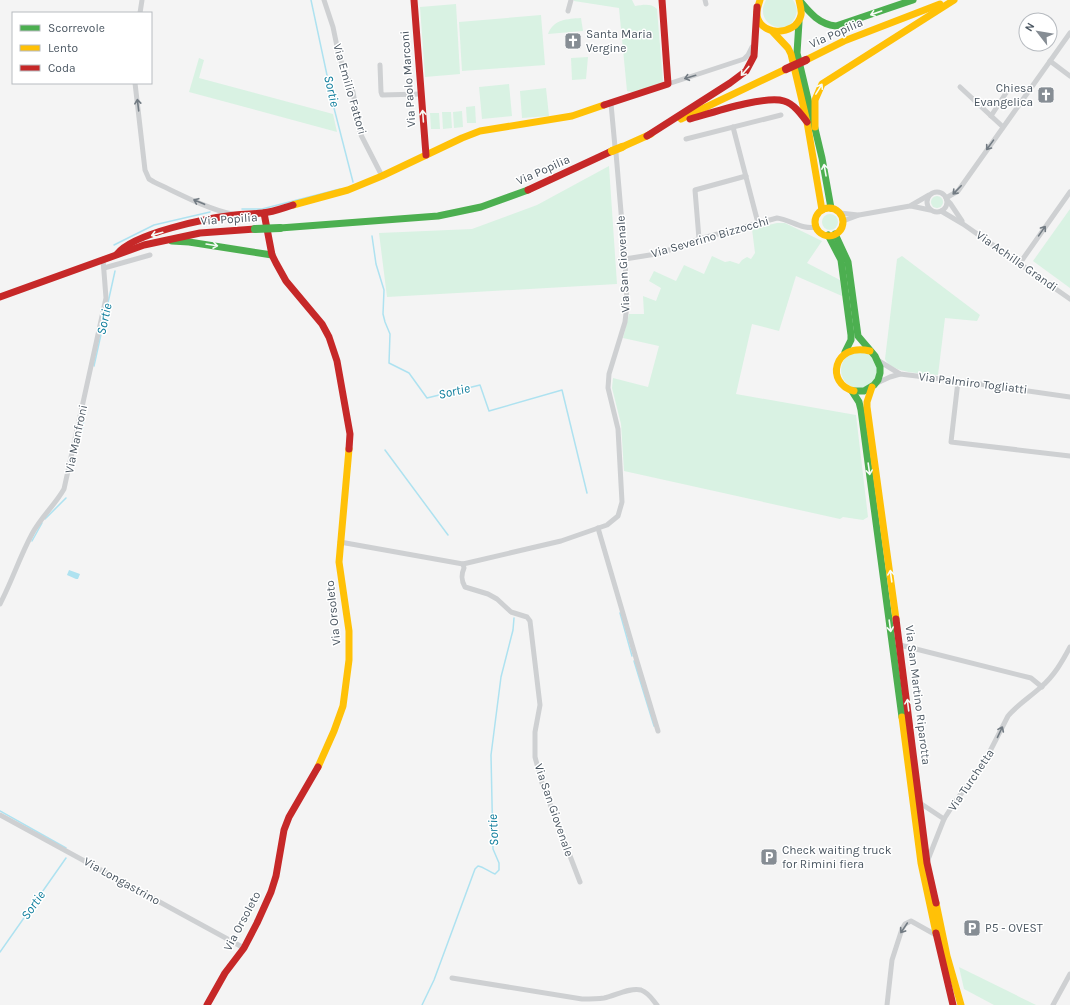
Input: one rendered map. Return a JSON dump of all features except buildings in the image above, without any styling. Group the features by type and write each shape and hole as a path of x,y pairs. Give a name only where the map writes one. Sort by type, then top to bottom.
{"street":[{"path":"140,12 142,0"},
{"name":"Via Emilio Fattori","path":"324,0 333,27 339,56 353,92 360,133 382,176"},
{"name":"Via Paolo Marconi","path":"414,0 426,155"},
{"path":"568,11 571,0"},
{"path":"662,0 668,84"},
{"path":"800,0 818,20 824,24 836,26 913,0"},
{"path":"800,0 802,8 799,22 797,53 822,158 831,208"},
{"name":"Via Popilia","path":"0,297 144,245 200,233 438,216 481,207 524,192 647,136 844,41 949,0"},
{"path":"815,127 814,105 816,94 822,84 954,0"},
{"path":"759,4 758,17 761,22 773,32 788,48 791,54 807,122 822,210"},
{"path":"647,136 741,76 754,56 759,4"},
{"path":"773,32 780,33 787,31 794,28 799,22"},
{"path":"946,199 958,191 1070,33"},
{"name":"Via Popilia","path":"116,255 122,249 147,236 190,224 235,215 264,213 348,190 480,131 564,118 612,104 744,59 750,51 755,38"},
{"path":"1050,61 1070,76"},
{"path":"380,65 380,92 382,95 421,94"},
{"path":"135,84 145,170 149,178 154,182 194,200 235,215"},
{"path":"960,87 1003,127"},
{"path":"991,116 1006,93"},
{"path":"673,123 770,100 784,102 796,108 807,122"},
{"name":"Via San Giovenale","path":"340,542 463,564 561,541 607,525 618,516 622,502 618,429 608,388 608,374 626,322 627,304 625,259 612,104"},
{"path":"686,139 781,115"},
{"path":"733,127 758,223"},
{"path":"699,240 695,190 746,176"},
{"path":"930,210 927,201 929,196 937,192 942,194 946,199 945,208 941,211"},
{"path":"1020,263 1070,192"},
{"name":"Via Achille Grandi","path":"843,221 859,216 910,206 929,196"},
{"name":"Via Achille Grandi","path":"946,199 963,224"},
{"name":"Via Achille Grandi","path":"910,206 935,212 941,211 963,224 1070,299"},
{"path":"831,208 840,213 843,221 841,229 832,235 821,233 817,227 816,217 822,210 831,208"},
{"name":"Via Orsoleto","path":"207,1005 225,973 244,948 271,892 276,876 284,830 289,817 323,757 343,706 348,667 349,631 339,562 350,434 337,361 329,337 322,324 286,281 272,255 264,213"},
{"name":"Via Achille Grandi","path":"840,213 859,216"},
{"name":"Via Severino Bizzocchi","path":"625,259 656,254 777,218 784,219 808,229 817,227"},
{"path":"832,235 848,262 858,336 862,343 879,362 880,374 873,386"},
{"path":"832,235 841,260 851,335 851,340 837,364 836,371 838,377 846,388 859,392 866,390 890,376 900,374"},
{"path":"159,241 189,242 272,255"},
{"path":"104,268 150,255"},
{"name":"Via Manfroni","path":"0,604 11,583 32,534 46,512 64,489 106,298 104,259"},
{"path":"844,353 850,349 857,348 864,348 870,351"},
{"name":"Via Palmiro Togliatti","path":"879,362 900,374 1070,397"},
{"path":"958,381 951,442 1070,456"},
{"name":"Via San Martino Riparotta","path":"873,386 867,402 867,407 900,645 927,863 947,956 961,1005"},
{"name":"Via San Martino Riparotta","path":"852,391 859,402 860,408 921,863 953,1005"},
{"path":"598,528 658,731"},
{"name":"Via San Giovenale","path":"463,564 464,568 461,575 462,582 465,587 497,599 511,612 527,617 530,621 540,705 535,732 535,757 542,784 580,882"},
{"path":"900,645 1031,678 1042,687"},
{"name":"Via Turchetta","path":"927,863 944,819 984,763 1008,716 1013,710 1042,687 1057,669 1070,647"},
{"name":"Via Turchetta","path":"920,804 944,819"},
{"name":"Via Longastrino","path":"0,815 244,948"},
{"path":"886,1005 892,960 905,924 911,921 936,934"},
{"path":"1053,1005 1070,974"},
{"path":"452,978 582,999 605,998 631,990 640,990 649,995 657,1005"}],"green space":[{"path":"574,0 632,0 635,6 650,5 655,7 657,9 663,82 650,89 635,92 627,91 619,8"},
{"path":"766,0 793,0 797,11 792,22 786,26 780,27 773,26 767,22 763,9"},
{"path":"456,4 460,74 425,77 420,7"},
{"path":"541,15 545,65 462,71 459,22"},
{"path":"581,18 583,31 548,34 557,23"},
{"path":"588,57 586,79 572,80 571,58"},
{"path":"199,58 204,60 199,78 333,114 337,132 189,92"},
{"path":"509,84 512,116 482,119 479,87"},
{"path":"546,88 549,116 522,118 520,91"},
{"path":"475,106 476,123 467,123 466,107"},
{"path":"462,111 463,127 454,128 453,112"},
{"path":"442,112 451,112 452,128 443,129"},
{"path":"430,113 439,113 440,129 431,129"},
{"path":"609,166 617,284 387,297 379,233 472,229 537,205"},
{"path":"937,196 941,198 943,202 941,206 937,208 933,206 931,202 933,198"},
{"path":"1070,209 1070,288 1033,261"},
{"path":"830,214 836,216 838,222 836,228 830,230 824,228 822,222 824,216"},
{"path":"777,223 785,223 822,241 807,263 840,280 842,296 796,276 779,331 752,324 736,394 856,415 868,517 863,520 843,517 840,519 624,471 621,424 612,388 613,378 648,387 659,346 623,338 629,314 644,314 643,296 656,301 661,288 649,281 654,271 676,281 684,265 704,274 712,256 725,262 730,261 739,264 747,257 751,259 755,253 752,229"},
{"path":"902,256 980,315 977,321 945,318 938,375 908,372 894,368 885,359 897,259"},
{"path":"859,352 869,355 874,360 877,370 874,380 869,385 859,388 849,385 844,380 841,370 844,360 849,355"},
{"path":"959,967 1036,1005 994,1005 964,989"}],"water":[{"path":"69,570 80,574 78,579 67,575"}],"waterway":[{"name":"Sortie","path":"311,0 334,108 353,182"},
{"name":"Sortie","path":"242,209 262,209 340,189"},
{"name":"Sortie","path":"114,245 154,225 210,212"},
{"name":"Sortie","path":"372,236 376,264 384,290 383,314 390,334 389,363 409,373 427,398 480,385 489,411 562,390 587,493"},
{"name":"Sortie","path":"94,366 115,271"},
{"name":"Sortie","path":"82,433 85,411"},
{"name":"Sortie","path":"385,450 448,535"},
{"name":"Sortie","path":"45,519 66,498"},
{"name":"Sortie","path":"32,541 42,523"},
{"name":"Sortie","path":"620,613 632,656"},
{"name":"Sortie","path":"422,1005 434,980 475,869 478,866 495,874 499,870 499,863 493,849 491,755 501,677 513,630 514,618"},
{"name":"Sortie","path":"634,661 654,726"},
{"name":"Sortie","path":"0,811 66,848"},
{"name":"Sortie","path":"0,952 66,858"}],"traffic: fast":[{"path":"800,1 811,14 825,23 836,26 913,0"},
{"path":"799,22 797,53 822,158 831,208"},
{"path":"280,228 438,216 481,207 528,190"},
{"path":"255,229 280,228"},
{"path":"835,234 848,262 858,336 875,356 880,367 878,380 874,385 864,391 854,391"},
{"path":"828,235 841,260 851,335 851,340 845,352"},
{"path":"172,241 189,242 272,255"},
{"path":"852,391 859,402 861,410 902,717"}],"traffic: slow":[{"path":"760,0 757,10 758,20 769,30 777,31 792,28 798,22 801,15 799,0"},
{"path":"815,127 815,100 822,84 954,0"},
{"path":"806,60 844,41 940,4"},
{"path":"773,32 788,48 791,54 807,122 822,210"},
{"path":"681,119 786,69"},
{"path":"293,205 348,190 480,131 572,116 604,105"},
{"path":"622,147 651,134"},
{"path":"612,151 622,147"},
{"path":"829,208 839,212 843,222 839,232 829,236 819,232 815,222 819,212 829,208"},
{"path":"854,391 845,387 839,381 837,365 841,358 848,352 858,350 870,351"},
{"path":"872,387 867,402 867,407 896,619"},
{"path":"318,767 343,706 349,660 349,631 339,562 349,449"},
{"path":"902,717 921,863 936,933"},
{"path":"936,903 947,956 961,1005"}],"traffic: jam":[{"path":"414,0 426,155"},
{"path":"604,105 668,84 662,0"},
{"path":"647,136 730,83 746,71 754,56 757,7"},
{"path":"786,69 806,60"},
{"path":"690,119 751,102 775,100 784,101 791,104 807,122"},
{"path":"528,190 612,151"},
{"path":"117,254 126,246 138,239 154,233 190,223 223,217 274,211 293,205"},
{"path":"264,213 272,255 276,263 286,281 322,324 329,337 337,361 350,434 349,449"},
{"path":"0,297 144,245 200,233 255,229"},
{"path":"896,619 927,863 936,903"},
{"path":"207,1005 225,973 244,948 257,923 271,892 276,876 284,830 289,817 318,767"},
{"path":"936,933 953,1005"}],"place":[{"name":"Santa Maria Vergine","path":"573,41"},
{"name":"Chiesa Evangelica","path":"1046,95"},
{"name":"Check waiting truck for Rimini fiera","path":"769,857"},
{"name":"P5 - OVEST","path":"972,928"}]}
